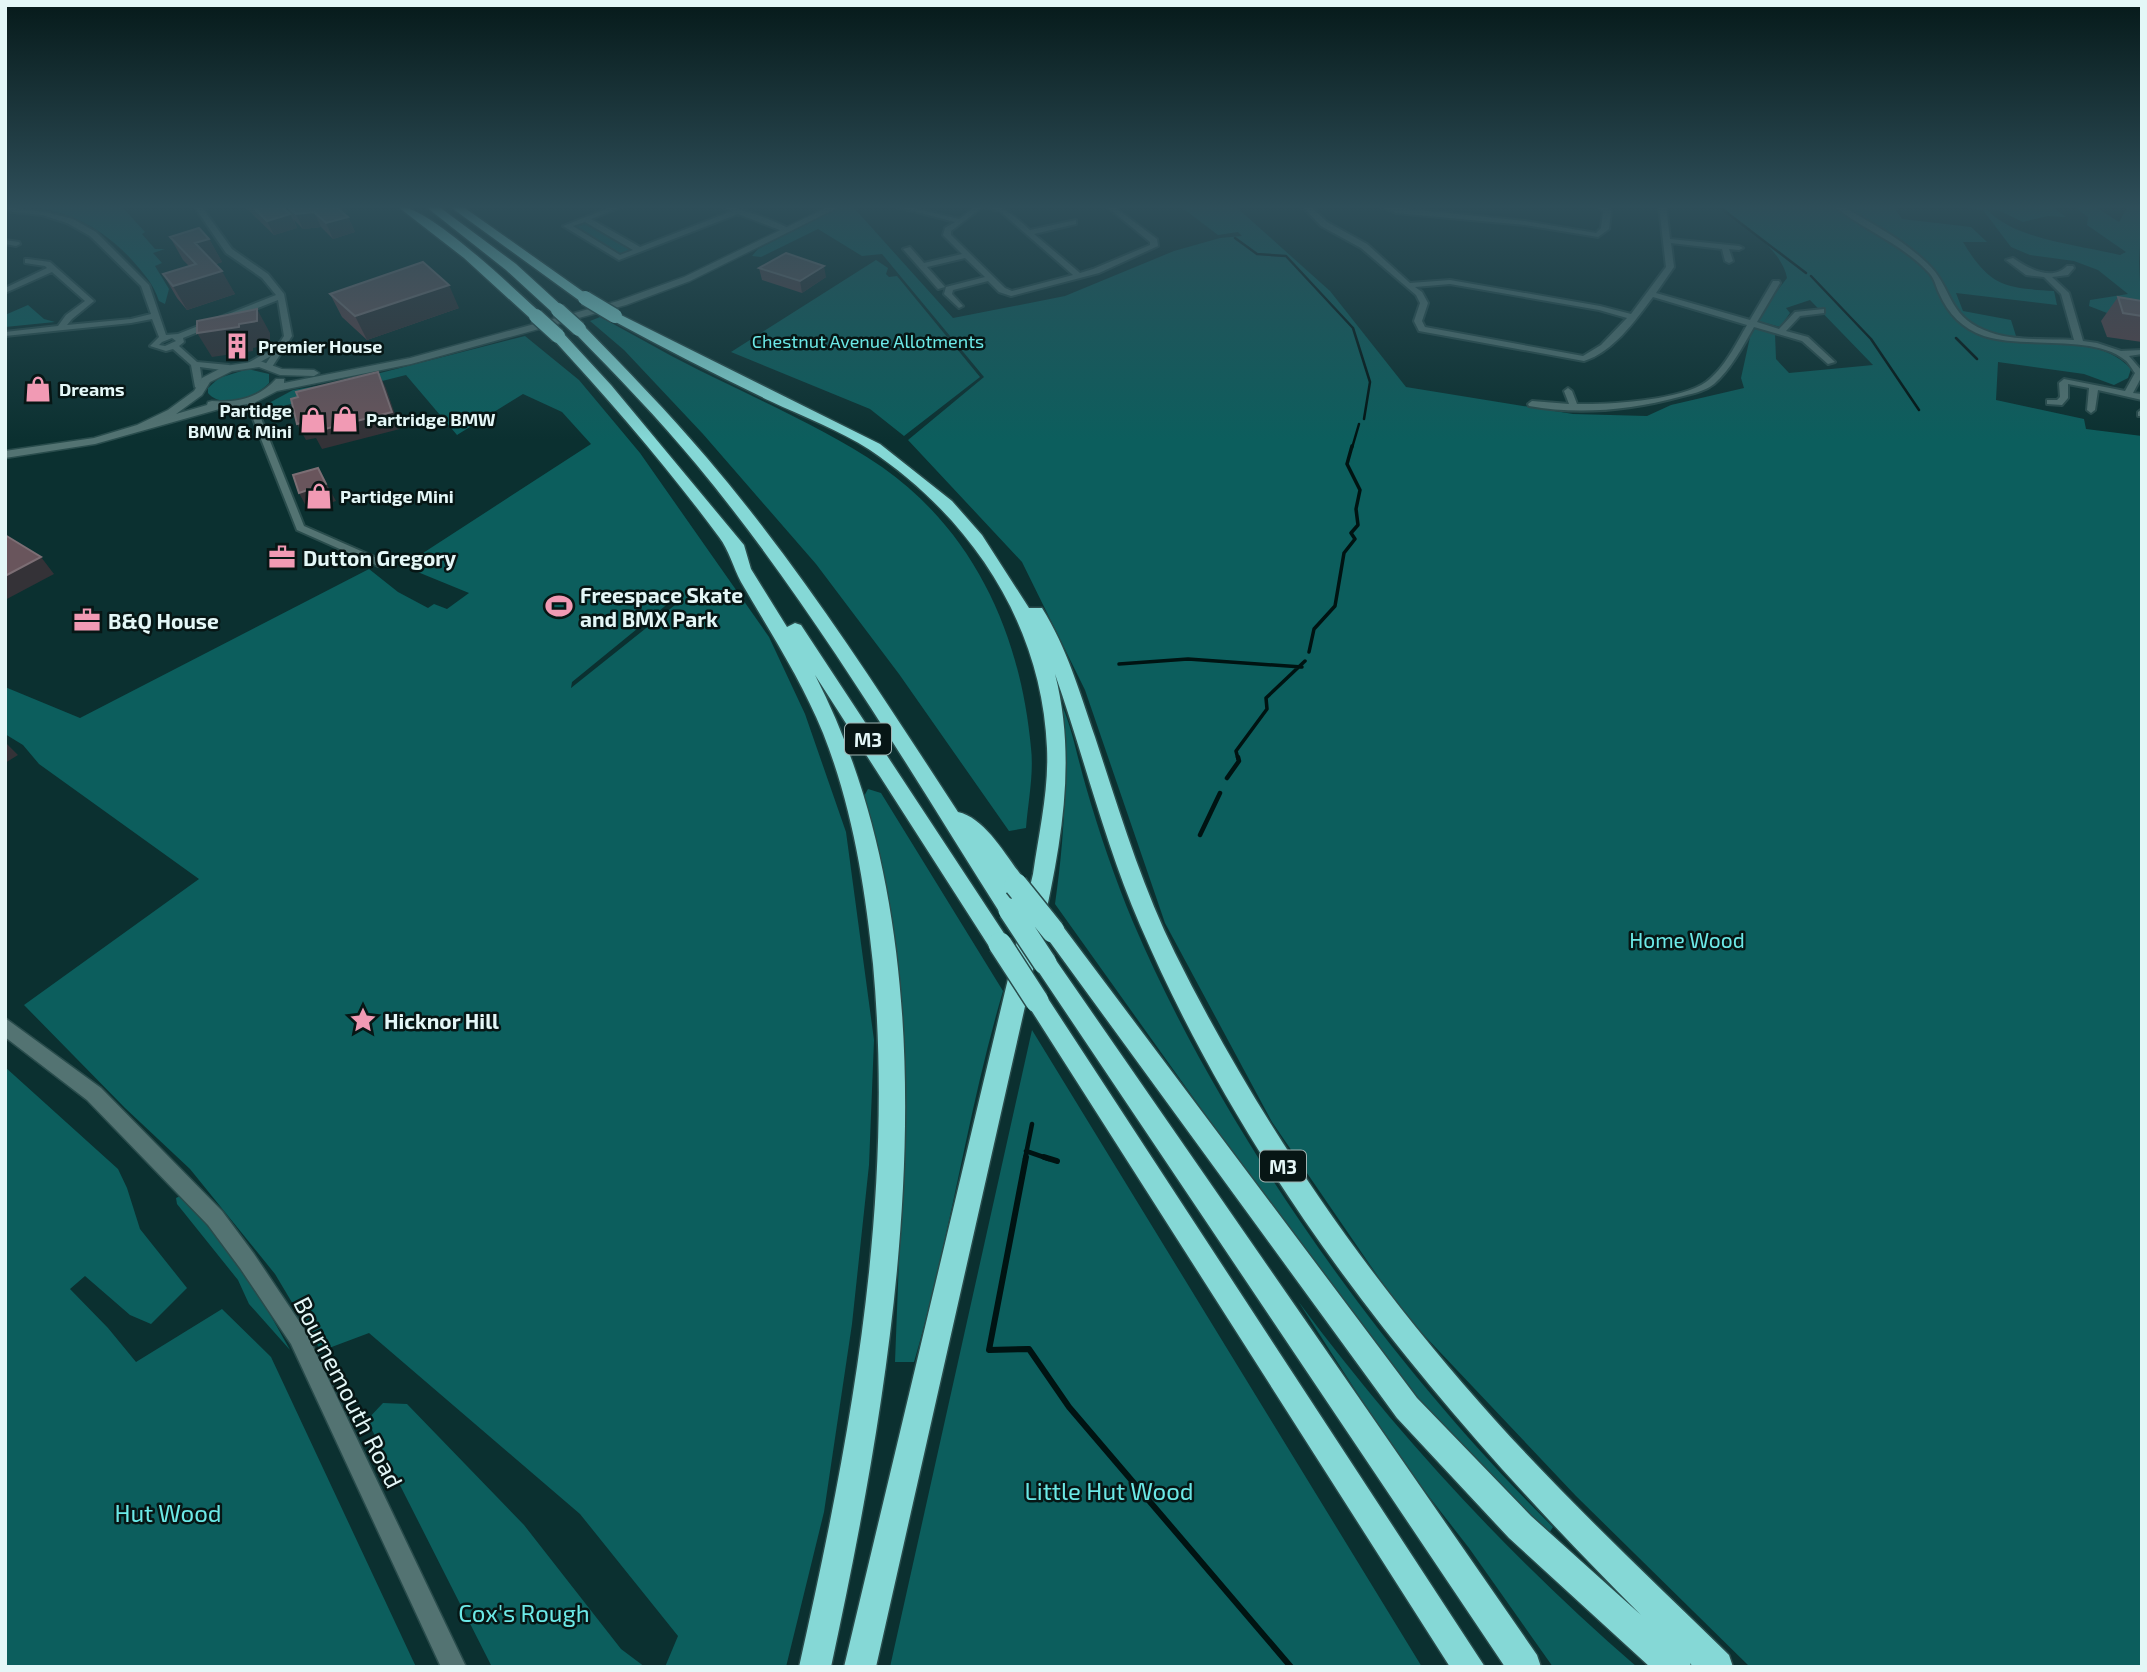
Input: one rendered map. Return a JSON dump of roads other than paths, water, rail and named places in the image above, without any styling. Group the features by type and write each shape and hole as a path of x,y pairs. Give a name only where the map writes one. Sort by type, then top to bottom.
{"highway":[{"name":"M3","path":"500,284 558,336 606,388 730,539 840,695 1467,1667"},
{"name":"M3","path":"530,284 655,408 739,506 829,632 1045,963 1525,1667"},
{"name":"M3","path":"565,284 615,316 877,449 949,506 1001,571 1028,622 1044,672 1057,747 1044,874 860,1667"},
{"name":"M3","path":"730,539 739,564 800,666 830,728 859,812 882,938 891,1026 892,1138 878,1322 867,1417 815,1667"},
{"name":"M3","path":"1001,571 1022,588 1056,651 1120,848 1163,952 1233,1087 1278,1160 1365,1285 1482,1428 1563,1515 1717,1667"},
{"name":"M3","path":"942,805 981,839 1053,931 1407,1408 1520,1527 1675,1667"}],"street":[{"path":"61,328 69,317 90,301 70,284"},
{"path":"144,284 153,316 163,338 177,342 195,364 204,402 221,405"},
{"path":"269,365 288,336 281,296 271,284"},
{"path":"5,455 73,445 137,430 221,405 250,401 275,388 431,356 622,303 673,284"},
{"path":"958,306 948,294 949,289 968,284"},
{"path":"998,284 1011,294 1049,284"},
{"path":"1409,285 1422,284"},
{"path":"1462,284 1600,308 1632,317"},
{"path":"1409,285 1423,301 1418,321 1426,331 1574,358 1594,357 1632,317 1658,284"},
{"path":"1532,404 1574,408 1633,406 1707,384 1728,360 1775,284"},
{"path":"1939,284 1948,305 1972,329 2005,340 2079,342 2120,354 2132,363 2139,373 2128,394"},
{"path":"2056,284 2065,293 2079,342"},
{"path":"1650,294 1809,341 1831,362"},
{"path":"177,342 281,296"},
{"path":"1782,331 1798,314 1821,311"},
{"path":"5,334 153,316"},
{"path":"250,364 278,349"},
{"path":"2120,354 2142,352"},
{"path":"195,364 229,368"},
{"path":"137,430 172,412 199,390 206,380 229,368 250,364 269,365 280,372 351,373"},
{"path":"275,388 280,382 280,372"},
{"path":"2050,402 2059,403 2064,398 2064,381 2142,397"},
{"path":"2091,411 2094,386"},
{"path":"1568,391 1574,408"},
{"path":"250,401 300,527 382,564"},
{"name":"Bournemouth Road","path":"5,1026 94,1094 191,1192 247,1261 298,1337 454,1667"}],"waterway":[{"path":"1312,284 1353,328 1370,382 1364,419"},
{"path":"1819,284 1871,339 1919,410"},
{"path":"1956,338 1977,359"},
{"path":"1352,448 1359,424"},
{"path":"1309,652 1314,629 1335,606 1344,553 1355,539 1351,533 1358,525 1356,509 1360,490 1347,464 1352,446"},
{"path":"1119,664 1188,659 1299,667"},
{"path":"1299,667 1305,661"},
{"path":"1238,759 1236,751 1267,709 1266,698 1299,667"},
{"path":"1227,778 1239,761 1238,757"},
{"path":"1200,835 1220,793"},
{"path":"1027,1151 1032,1124"},
{"path":"1025,1159 1027,1151"},
{"path":"1027,1151 1049,1159"},
{"path":"1026,1157 989,1350 1029,1349 1069,1407 1291,1667"},
{"path":"1044,1157 1057,1161"}],"place":[{"name":"Premier House","path":"237,346"},
{"name":"Dreams","path":"38,389"},
{"name":"Partridge BMW","path":"345,419"},
{"name":"Partidge BMW & Mini","path":"313,420"},
{"name":"Partidge Mini","path":"319,496"},
{"name":"Dutton Gregory","path":"282,557"},
{"name":"Freespace Skate and BMX Park","path":"559,606"},
{"name":"B&Q House","path":"87,620"},
{"name":"Hicknor Hill","path":"363,1020"}],"park label":[{"name":"Chestnut Avenue Allotments","path":"868,341"},
{"name":"Home Wood","path":"1687,939"},
{"name":"Little Hut Wood","path":"1109,1490"},
{"name":"Hut Wood","path":"168,1512"},
{"name":"Cox's Rough","path":"524,1612"}]}
